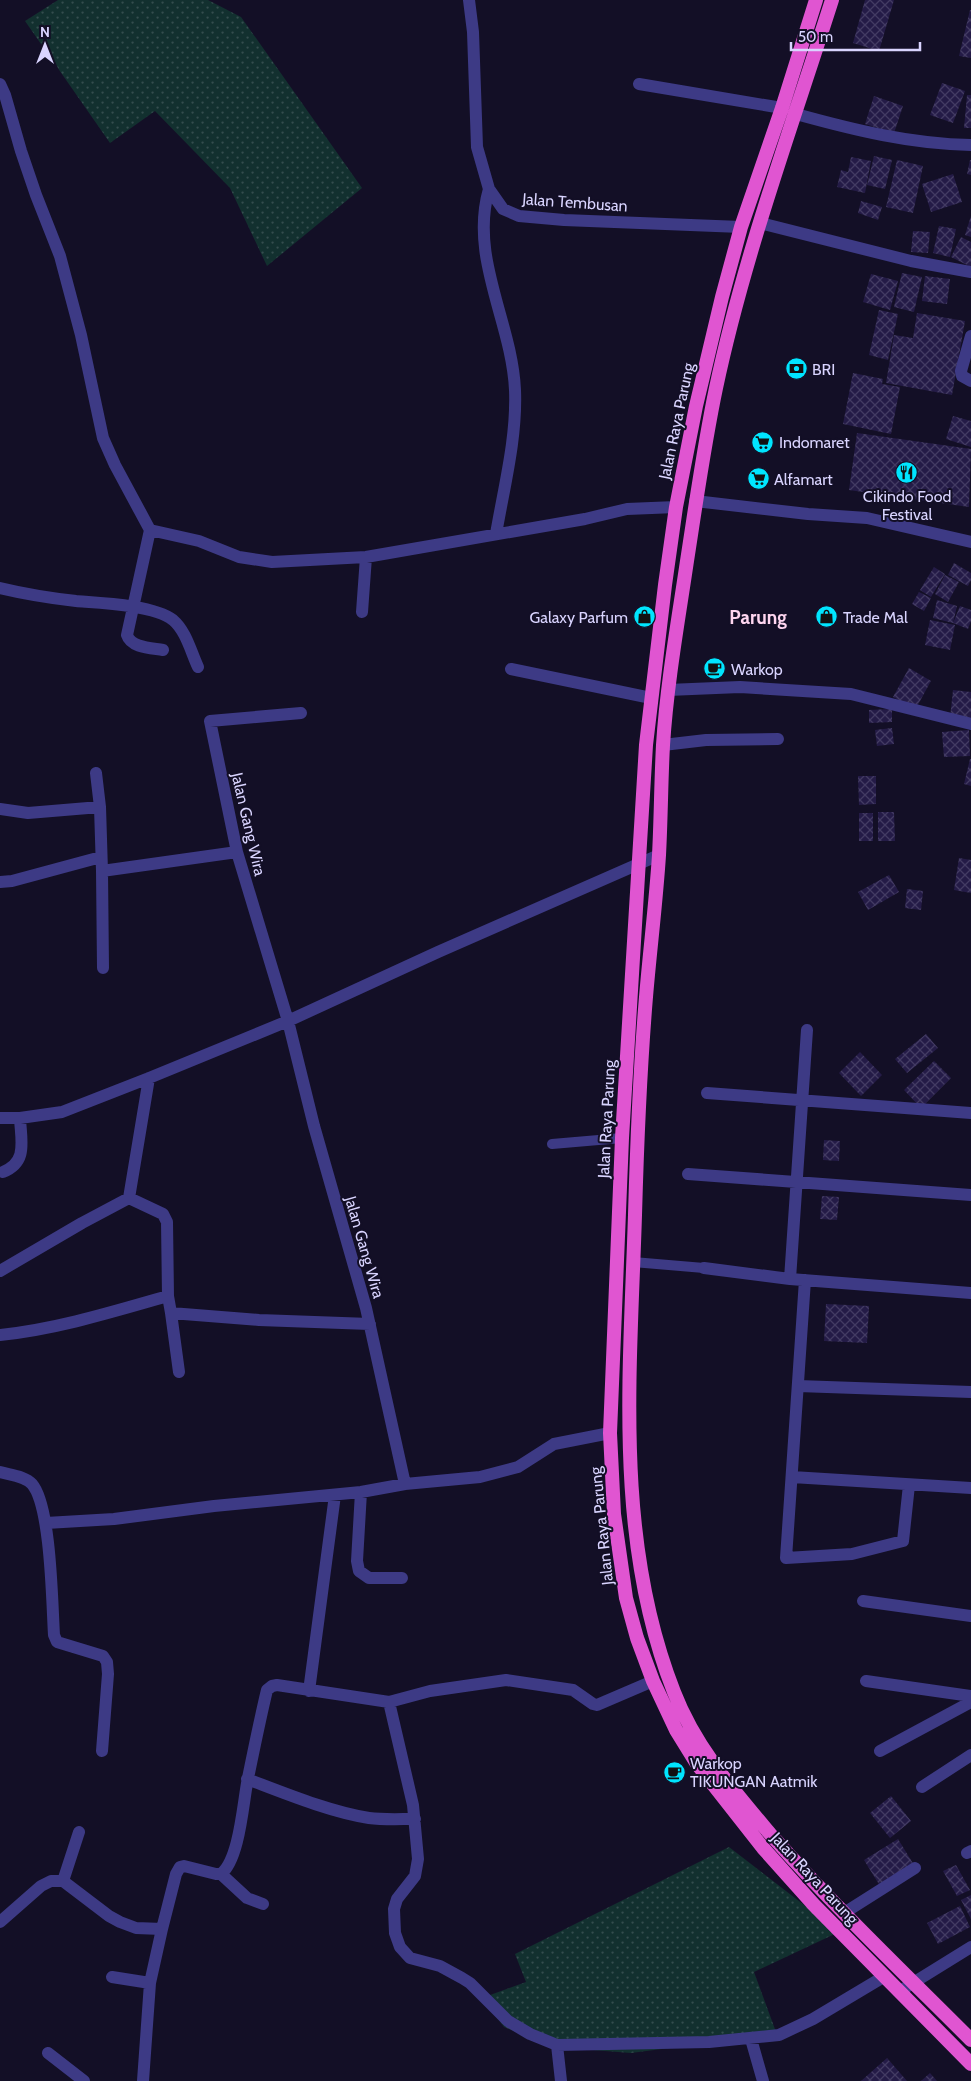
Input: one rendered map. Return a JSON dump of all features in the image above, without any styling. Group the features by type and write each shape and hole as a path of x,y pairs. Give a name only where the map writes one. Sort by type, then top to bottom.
{"highway":[{"name":"Jalan Raya Parung","path":"816,0 782,108 741,227 696,406 676,507 650,698 639,863 622,1138 610,1433 612,1478 626,1598 637,1638 653,1681 676,1730 723,1799 763,1848 814,1905 971,2064"},
{"name":"Jalan Raya Parung","path":"832,0 776,170 734,308 695,501 668,690 663,745 659,855 645,1008 637,1141 628,1396 633,1519 645,1597 674,1695 700,1744 723,1779 795,1862 971,2040"},
{"path":"762,165 776,170"},
{"path":"612,1478 631,1474"}],"street":[{"name":"Jalan Tembusan","path":"469,0 473,32 477,147 489,189 504,209 519,216 741,227"},
{"path":"0,84 5,94 36,195 60,256 81,335 103,438 115,465 150,530 127,635 134,644 163,650"},
{"path":"639,84 782,108"},
{"path":"796,114 860,132 951,145 971,146"},
{"path":"489,189 484,206 484,246 508,349 515,389 514,424 496,534"},
{"path":"760,223 911,262 971,272"},
{"path":"971,336 961,372 962,376 971,381"},
{"path":"695,501 808,514 867,518 971,542"},
{"path":"150,530 198,541 240,557 262,562 366,558 585,519 627,509 676,507"},
{"path":"362,612 366,558"},
{"path":"0,588 26,594 132,607 159,613 173,620 184,634 198,667"},
{"path":"511,669 650,698"},
{"path":"668,690 740,687 851,694 971,724"},
{"name":"Jalan Gang Wira","path":"302,713 210,721 237,852 288,1021 314,1126 350,1246 370,1324 405,1484"},
{"path":"663,745 706,740 778,739"},
{"path":"96,773 100,807 103,968"},
{"path":"0,809 28,814 100,807"},
{"path":"102,871 237,852"},
{"path":"0,1118 20,1118 62,1112 149,1078 288,1021 659,855"},
{"path":"0,882 101,857"},
{"path":"790,1279 807,1030"},
{"path":"129,1198 149,1078"},
{"path":"707,1093 971,1113"},
{"path":"2,1172 16,1165 20,1158 20,1118"},
{"path":"688,1174 971,1195"},
{"path":"0,1271 129,1198"},
{"path":"129,1198 163,1214 167,1222 168,1296 179,1372"},
{"path":"704,1268 790,1279 971,1293"},
{"path":"805,1280 786,1558 852,1554 903,1541 910,1485"},
{"path":"0,1334 26,1332 91,1319 168,1296"},
{"path":"171,1313 259,1320 370,1324"},
{"path":"798,1386 971,1392"},
{"path":"46,1523 114,1519 214,1506 361,1492 405,1484 460,1480 503,1472 518,1467 529,1462 554,1444 610,1433"},
{"path":"0,1472 25,1479 31,1483 36,1491 46,1523 54,1635 57,1642 103,1656 107,1662 108,1674 102,1751"},
{"path":"792,1477 971,1488"},
{"path":"361,1492 357,1560 359,1571 370,1578 402,1578"},
{"path":"309,1690 335,1495"},
{"path":"863,1602 971,1616"},
{"path":"221,1874 226,1870 237,1842 267,1690 272,1686 277,1685 389,1702 430,1691 506,1680 573,1690 592,1704 597,1705 653,1681"},
{"path":"866,1681 971,1696"},
{"path":"389,1702 415,1819 418,1859 417,1872 397,1899 394,1909 395,1933 400,1947 410,1958 440,1966 470,1983 508,2021 530,2034 557,2045 709,2042 779,2035 794,2029 885,1976"},
{"path":"880,1751 971,1702"},
{"path":"922,1787 971,1755"},
{"path":"248,1779 300,1799 357,1816 383,1819 415,1819"},
{"path":"63,1881 79,1832"},
{"path":"143,2081 150,1983 176,1874 180,1867 188,1866 221,1874 248,1898 263,1904"},
{"path":"844,1913 915,1868"},
{"path":"0,1922 42,1886 51,1881 63,1881 109,1916 120,1922 136,1928 162,1929"},
{"path":"900,1991 971,1947"},
{"path":"112,1977 150,1983"},
{"path":"751,2039 763,2081"},
{"path":"557,2045 561,2081"},
{"path":"48,2053 84,2081"}],"lane":[{"path":"552,1144 622,1138"},
{"path":"633,1262 704,1268"}],"green space":[{"path":"58,0 208,0 241,17 362,188 267,266 230,188 155,111 110,143 25,21"},
{"path":"729,1847 839,1932 754,1972 776,2032 747,2038 631,2053 553,2047 504,2027 482,1998 526,1982 515,1954"}],"building":[{"path":"865,0 894,0 879,51 853,43"},
{"path":"971,10 971,58 959,56"},
{"path":"942,83 965,91 953,123 930,115"},
{"path":"967,95 971,95 971,128 964,128"},
{"path":"874,96 903,106 894,133 865,124"},
{"path":"874,156 892,160 885,189 867,185"},
{"path":"851,157 871,161 865,193 837,187 841,170 848,172"},
{"path":"897,160 923,166 913,213 886,207"},
{"path":"971,160 971,175 967,174"},
{"path":"953,174 962,202 931,212 922,184"},
{"path":"861,201 882,207 878,220 858,213"},
{"path":"971,216 971,237 965,235"},
{"path":"939,226 956,229 950,257 933,253"},
{"path":"913,231 930,232 928,253 911,252"},
{"path":"961,237 971,242 971,267 951,257"},
{"path":"902,273 922,277 914,312 894,307"},
{"path":"871,274 898,281 890,310 863,302"},
{"path":"925,276 950,279 947,304 922,301"},
{"path":"879,310 898,314 888,360 869,355"},
{"path":"917,313 965,321 952,395 886,383 894,335 913,338"},
{"path":"853,373 883,379 882,384 900,387 891,434 843,424"},
{"path":"953,416 971,421 971,447 946,439"},
{"path":"857,433 971,449 969,507 849,490"},
{"path":"954,563 971,573 971,580 968,586 948,575"},
{"path":"934,567 945,574 931,597 920,590"},
{"path":"945,575 959,582 948,602 935,594"},
{"path":"919,592 931,598 924,611 912,604"},
{"path":"937,600 957,606 953,623 933,618"},
{"path":"960,606 971,610 971,621 968,629 953,623"},
{"path":"930,620 955,625 950,650 925,645"},
{"path":"909,668 931,681 915,710 893,697"},
{"path":"953,690 971,692 971,719 950,718"},
{"path":"892,709 892,722 869,723 869,710"},
{"path":"892,728 894,744 877,746 875,730"},
{"path":"969,730 970,756 944,757 942,732"},
{"path":"971,759 971,786 964,784"},
{"path":"858,776 876,776 876,804 859,805"},
{"path":"878,812 894,812 895,841 878,841"},
{"path":"859,813 873,813 873,841 859,841"},
{"path":"959,858 971,860 971,893 954,890"},
{"path":"889,875 899,892 868,910 858,892"},
{"path":"907,889 923,891 921,910 905,908"},
{"path":"926,1034 938,1048 907,1073 895,1059"},
{"path":"860,1052 882,1075 861,1096 839,1073"},
{"path":"934,1061 951,1078 921,1108 904,1090"},
{"path":"824,1140 840,1141 839,1161 823,1160"},
{"path":"822,1196 839,1197 837,1220 820,1219"},
{"path":"826,1304 869,1306 867,1343 824,1341"},
{"path":"891,1796 911,1821 890,1838 870,1813"},
{"path":"898,1839 914,1865 880,1886 864,1860"},
{"path":"956,1865 970,1890 957,1896 943,1871"},
{"path":"971,1895 971,1919 961,1900"},
{"path":"960,1906 970,1927 938,1944 927,1923"},
{"path":"887,2058 907,2081 861,2081"},
{"path":"930,2073 937,2081 921,2081"}],"place":[{"name":"BRI","path":"796,369"},
{"name":"Indomaret","path":"763,442"},
{"name":"Cikindo Food Festival","path":"907,472"},
{"name":"Alfamart","path":"758,479"},
{"name":"Galaxy Parfum","path":"644,617"},
{"name":"Trade Mal","path":"827,617"},
{"name":"Warkop","path":"715,669"},
{"name":"Warkop TIKUNGAN Aatmik","path":"674,1772"}],"district":[{"name":"Parung","path":"758,617"}]}
